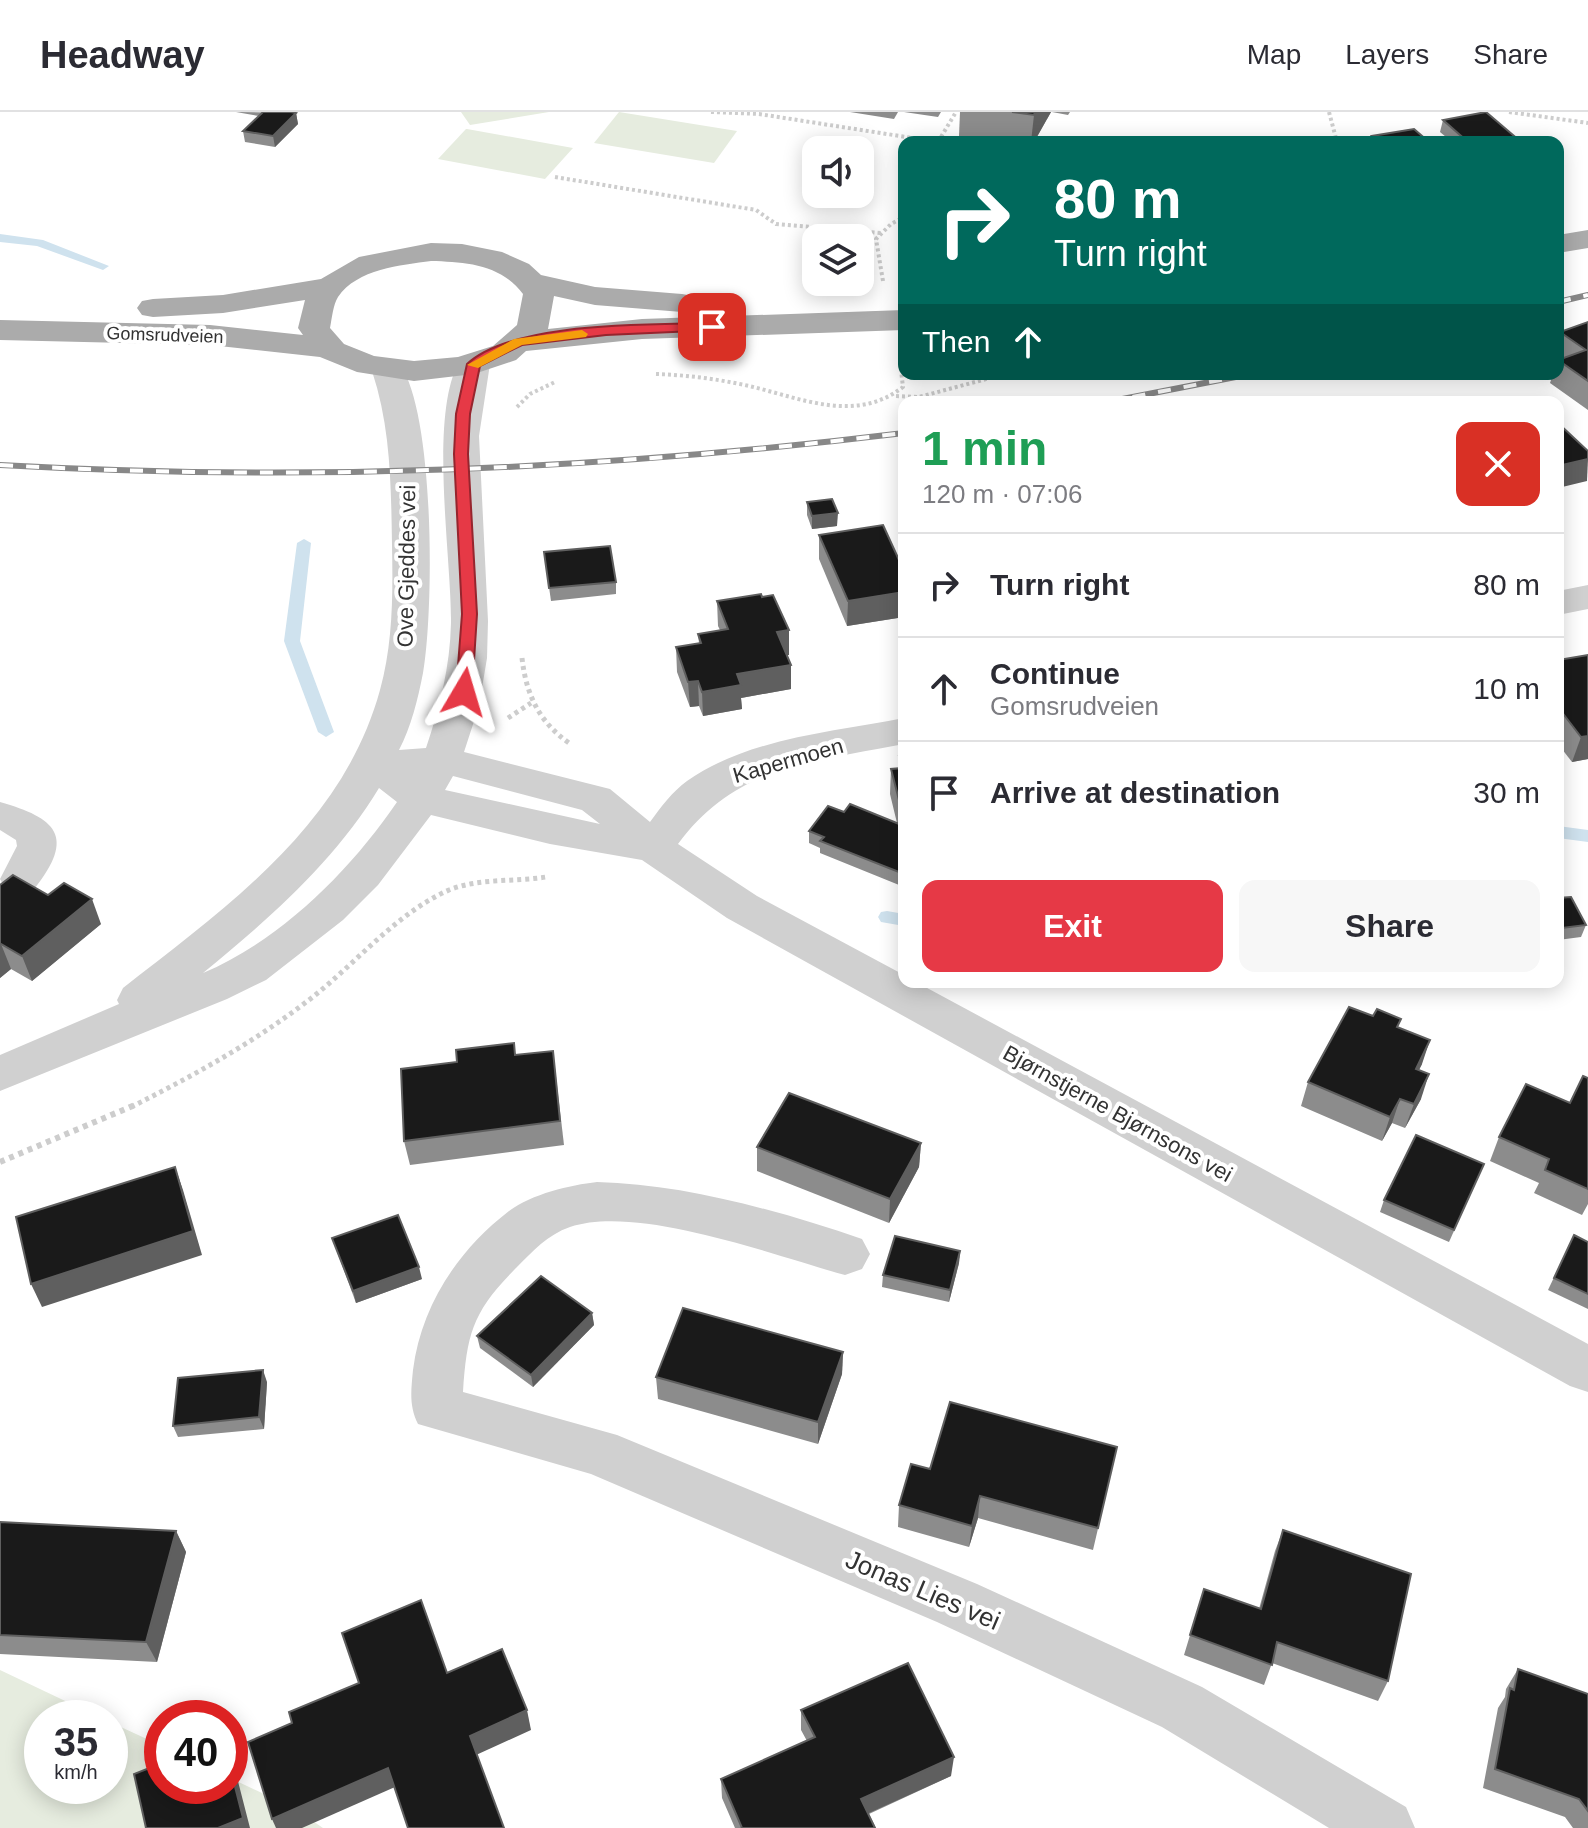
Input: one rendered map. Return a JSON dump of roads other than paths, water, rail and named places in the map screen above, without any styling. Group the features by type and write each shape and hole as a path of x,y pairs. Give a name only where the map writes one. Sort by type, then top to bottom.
{"main road":[{"path":"1564,218 1588,214"},
{"path":"1564,243 1588,239"},
{"path":"519,342 539,318 539,293 520,271 502,262 468,254 431,252 380,260 329,287 317,304 314,316 316,329 330,348 365,366 388,371 446,370 474,364 519,342 630,330 898,320"},
{"path":"532,282 595,296 681,303 898,296"},
{"name":"Gomsrudveien","path":"0,305 188,307 257,300 329,287"},
{"name":"Gomsrudveien","path":"0,330 196,335 330,348"}],"street":[{"name":"Ove Gjeddes vei","path":"0,1073 248,970 304,930 353,885 378,857 420,798 443,760 456,727 468,658 469,589 461,454 463,414 474,364"},
{"name":"Ove Gjeddes vei","path":"106,1028 271,894 334,827 374,765 400,688 409,614 407,450 404,418 388,371"},
{"path":"1564,602 1588,597"},
{"name":"Kapermoen","path":"653,847 683,807 703,790 728,776 767,762 898,732"},
{"name":"Bjørnstjerne Bjørnsons vei","path":"374,765 443,760 596,799 653,847 742,907 1588,1370"},
{"name":"Bjørnstjerne Bjørnsons vei","path":"374,765 420,798 579,838 653,847"},
{"path":"0,816 30,827 38,837 34,862 20,877"},
{"name":"Jonas Lies vei","path":"845,1254 643,1205 596,1202 540,1217 527,1225 462,1294 446,1330 436,1408 598,1452 957,1603 1182,1707 1385,1828"}],"waterway":[{"path":"0,238 39,243 103,266"},
{"path":"304,543 292,641 326,732"},
{"path":"1564,833 1588,836"},
{"path":"887,917 898,919"}],"railway":[{"path":"1564,301 1588,295"},
{"path":"1138,396 1220,380"},
{"path":"0,465 228,472 453,469 677,456 898,434"}]}
